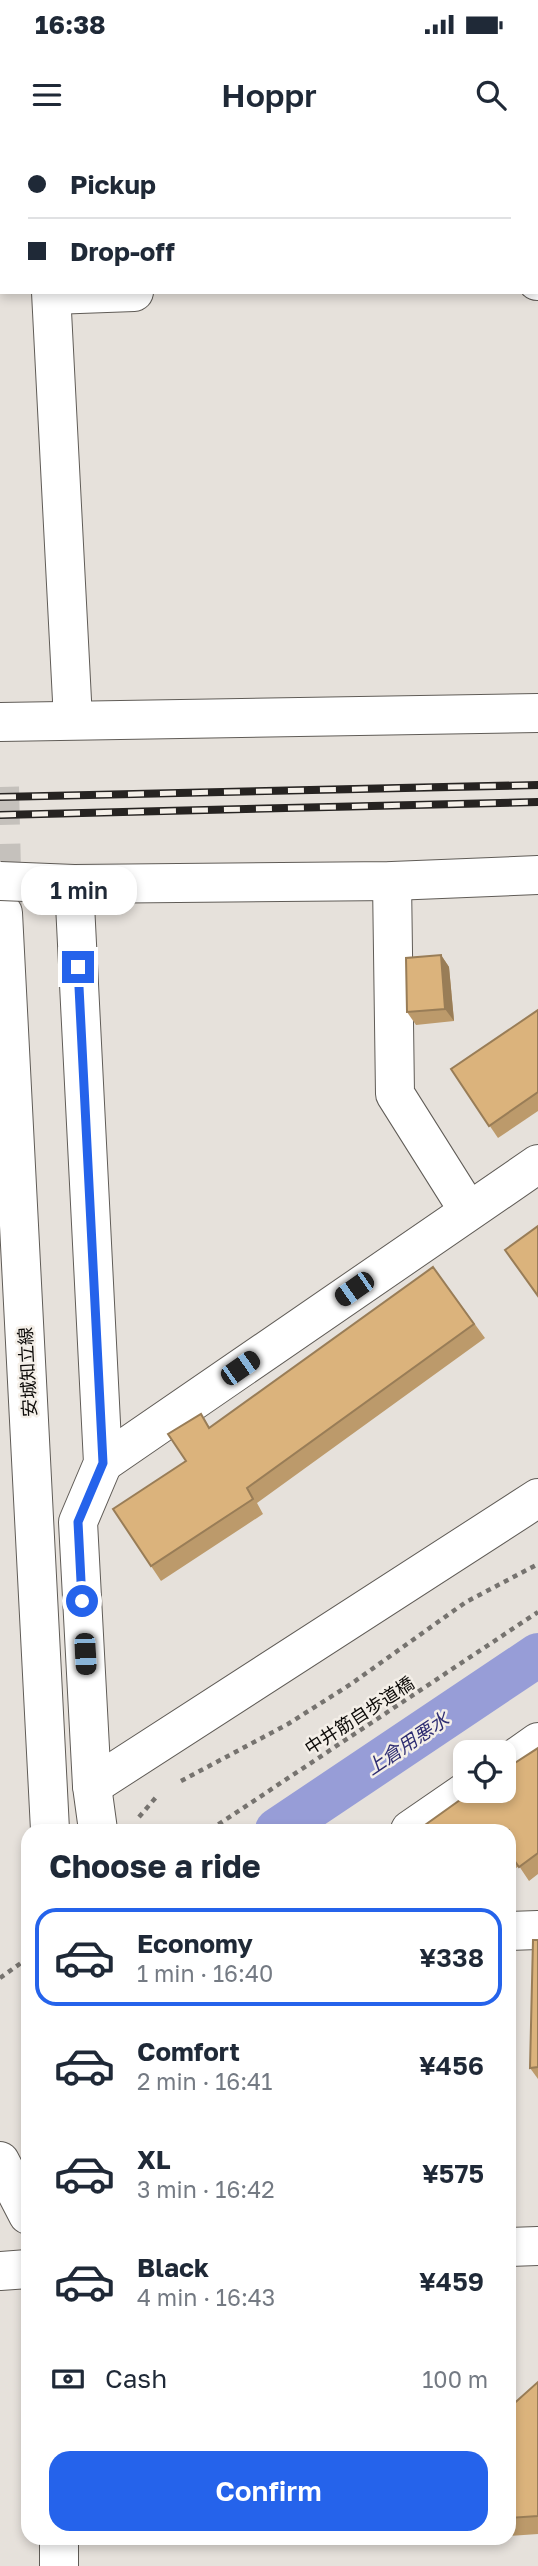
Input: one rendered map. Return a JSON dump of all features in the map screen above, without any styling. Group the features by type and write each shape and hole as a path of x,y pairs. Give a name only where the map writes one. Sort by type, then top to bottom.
{"street":[{"path":"52,294 73,720"},
{"path":"0,722 538,713"},
{"path":"2,897 74,884 393,881 538,875"},
{"path":"393,881 396,1094 468,1210"},
{"path":"74,884 103,1463 78,1522 92,1786 97,1824"},
{"name":"安城知立線","path":"2,897 50,1824"},
{"path":"103,1463 538,1164"},
{"path":"92,1786 538,1499"},
{"path":"516,1758 538,1742"},
{"path":"419,1824 453,1800"},
{"path":"516,1931 538,1930"},
{"path":"0,2161 21,2202"},
{"path":"516,2247 538,2246"},
{"path":"0,2271 21,2270"},
{"path":"59,2545 60,2566"}],"path":[{"path":"170,1787 288,1724 351,1684 466,1602 538,1564"},
{"name":"中井筋自歩道橋","path":"219,1824 538,1612"},
{"path":"136,1819 160,1793"},
{"path":"0,1978 21,1963"}],"building":[{"path":"441,955 445,1009 407,1012 406,958"},
{"path":"538,1010 538,1092 489,1126 451,1069"},
{"path":"538,1226 538,1296 505,1250"},
{"path":"433,1267 474,1324 247,1488 253,1499 151,1566 113,1509 186,1461 168,1434 201,1414 209,1428"},
{"path":"538,1748 538,1853 519,1867 516,1863 516,1824 426,1824 456,1803 516,1803 516,1762"},
{"path":"533,1940 538,1940 538,2067 530,2068"},
{"path":"538,2382 538,2516 516,2518 516,2402"}],"waterway":[{"name":"上倉用悪水","path":"286,1824 538,1655"}],"tunnel":[{"path":"0,787 3,913"}],"railway":[{"path":"0,797 538,785"},
{"path":"0,815 538,802"}],"route":[{"path":"78,967 103,1463 78,1522 82,1601"}]}
